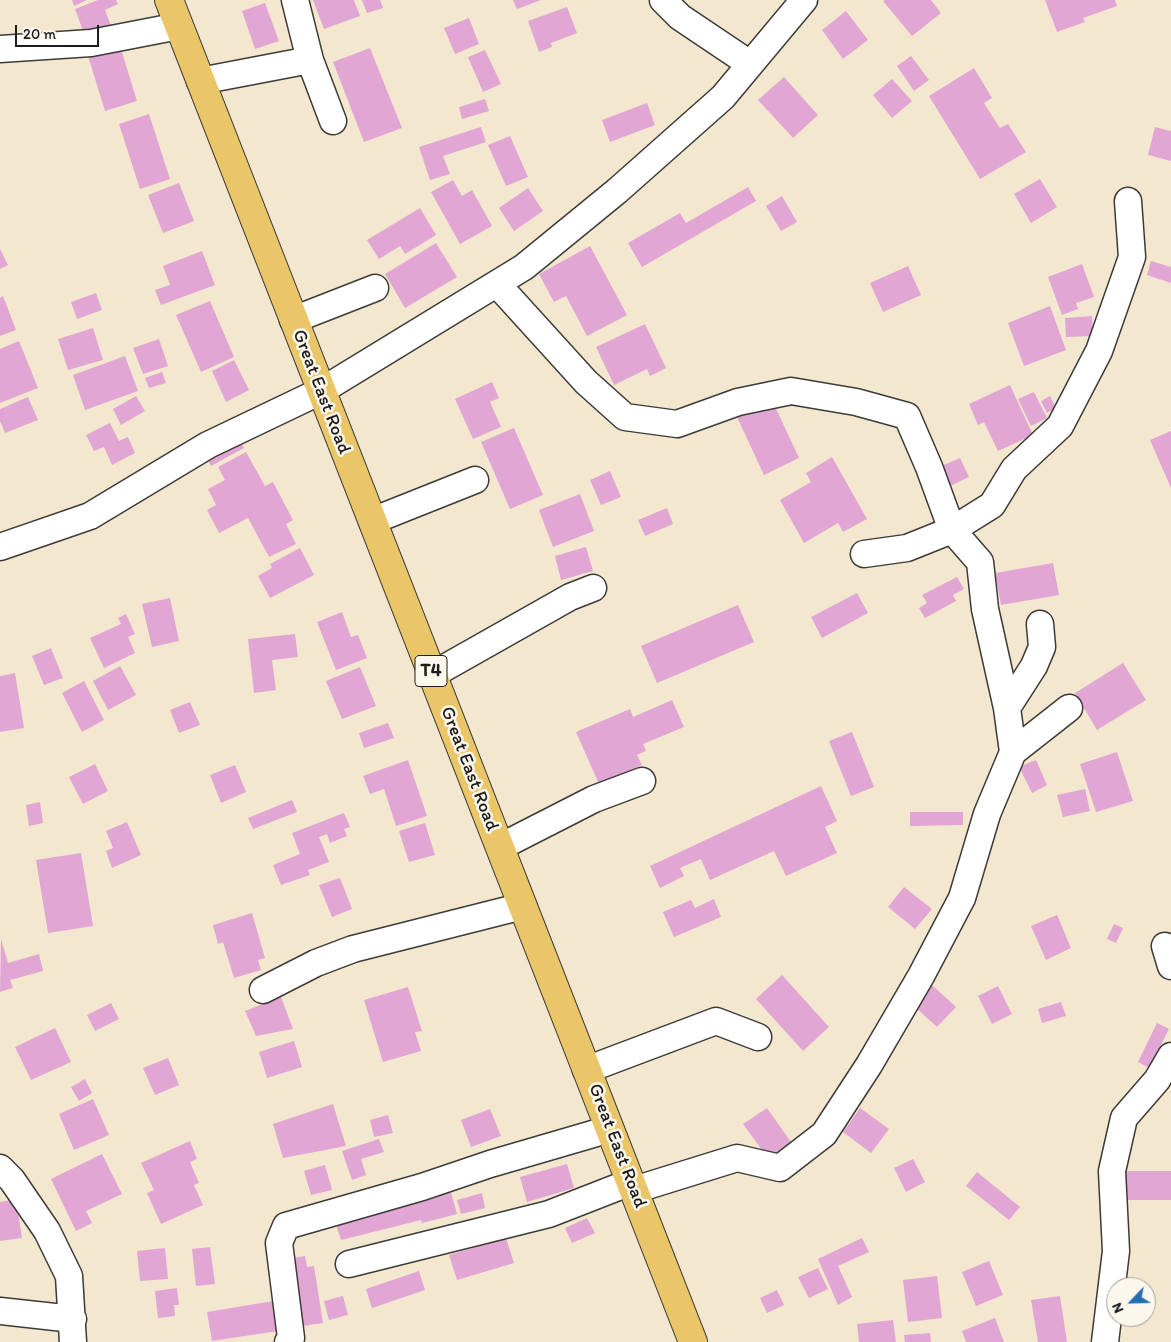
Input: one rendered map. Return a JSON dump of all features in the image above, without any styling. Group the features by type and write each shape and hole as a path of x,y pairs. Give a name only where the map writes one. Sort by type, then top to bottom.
{"highway":[{"name":"Great East Road","path":"169,0 693,1342"}],"street":[{"path":"295,0 310,60 333,121"},
{"path":"664,0 680,17 750,64"},
{"path":"0,547 90,516 208,445 321,391 524,268 617,191 723,97 804,0"},
{"path":"0,49 91,43 179,26"},
{"path":"200,81 310,60"},
{"path":"864,554 907,548 952,530 992,505 1014,469 1060,426 1099,351 1132,257 1128,201"},
{"path":"496,284 586,382 625,417 677,424 738,402 791,391 856,402 907,416 952,530 980,562 985,609 1007,708 1013,752"},
{"path":"293,320 375,288"},
{"path":"372,521 475,480"},
{"path":"432,675 561,602 593,588"},
{"path":"1007,708 1034,666 1042,647 1040,624"},
{"path":"349,1264 549,1214 632,1186 737,1158 780,1168 824,1134 869,1065 921,976 962,898 987,814 1013,752 1069,708"},
{"path":"500,847 594,800 642,781"},
{"path":"263,990 316,963 353,949 522,906"},
{"path":"586,1070 716,1021 758,1037"},
{"path":"1105,1342 1116,1251 1112,1171 1124,1118 1157,1080 1171,1056"},
{"path":"288,1342 291,1338 279,1242 286,1226 422,1187 490,1164 610,1129"},
{"path":"0,1168 17,1187 47,1231 69,1276 73,1331 0,1311"}],"building":[{"path":"72,0 87,0 74,6"},
{"path":"98,0 116,0 118,4 105,10 111,26 85,36 75,9"},
{"path":"313,0 354,0 360,16 324,29"},
{"path":"362,0 380,0 383,8 367,13"},
{"path":"513,0 541,0 517,9"},
{"path":"931,0 941,13 912,36 883,1"},
{"path":"1045,0 1115,0 1117,6 1083,18 1085,22 1057,32"},
{"path":"265,3 279,41 255,49 242,11"},
{"path":"567,7 577,33 551,43 552,47 539,52 528,21"},
{"path":"846,11 868,40 843,59 822,30"},
{"path":"469,18 479,44 455,54 444,28"},
{"path":"120,46 137,101 105,111 88,56"},
{"path":"370,48 402,128 364,142 333,62"},
{"path":"485,50 501,84 483,92 468,57"},
{"path":"911,56 929,80 914,91 897,66"},
{"path":"974,68 992,98 984,103 1000,128 1008,124 1026,152 980,179 929,96"},
{"path":"784,77 818,115 793,138 758,100"},
{"path":"892,79 912,101 892,118 873,95"},
{"path":"485,99 489,111 462,119 459,107"},
{"path":"647,103 655,125 610,142 602,120"},
{"path":"149,114 170,179 140,189 119,124"},
{"path":"481,127 486,142 443,156 450,174 430,180 419,147"},
{"path":"1155,127 1171,131 1171,161 1148,155"},
{"path":"510,136 528,177 506,186 488,145"},
{"path":"1040,179 1057,207 1031,223 1014,194"},
{"path":"453,180 462,196 472,190 492,226 460,244 431,192"},
{"path":"179,183 194,221 163,233 148,195"},
{"path":"748,187 756,201 642,267 628,243 680,213 686,223"},
{"path":"528,188 543,211 514,231 499,208"},
{"path":"782,196 797,222 781,231 766,206"},
{"path":"420,208 436,235 405,254 400,246 379,259 367,240"},
{"path":"436,243 457,277 405,308 385,274"},
{"path":"590,246 627,315 587,336 566,296 554,302 539,274"},
{"path":"0,249 8,265 0,269"},
{"path":"202,251 215,285 161,305 155,290 170,285 163,266"},
{"path":"1151,261 1171,267 1171,283 1147,275"},
{"path":"1082,264 1094,297 1076,303 1078,309 1062,315 1048,277"},
{"path":"908,266 921,295 883,312 870,283"},
{"path":"96,293 102,310 77,319 71,302"},
{"path":"3,296 16,330 0,336 0,298"},
{"path":"210,301 234,357 201,372 176,315"},
{"path":"1050,306 1066,350 1024,366 1008,323"},
{"path":"1092,316 1093,336 1066,337 1065,318"},
{"path":"645,324 666,368 650,376 647,369 614,385 596,347"},
{"path":"93,328 103,360 68,370 58,339"},
{"path":"159,339 168,366 143,374 133,348"},
{"path":"19,341 38,388 0,403 0,349"},
{"path":"125,356 138,391 85,410 73,375"},
{"path":"234,360 249,390 226,402 212,371"},
{"path":"162,372 166,383 149,388 145,378"},
{"path":"492,382 499,398 490,402 501,427 473,439 455,399"},
{"path":"1010,385 1033,435 998,451 984,422 978,425 969,404"},
{"path":"1034,392 1047,418 1031,426 1018,399"},
{"path":"136,396 145,411 121,425 113,409"},
{"path":"1050,396 1056,408 1047,413 1041,401"},
{"path":"28,397 38,420 5,433 0,421 0,409"},
{"path":"772,400 799,458 764,475 737,417"},
{"path":"110,423 119,441 128,437 135,453 112,465 104,447 94,451 86,435"},
{"path":"514,428 543,495 510,509 481,442"},
{"path":"1171,431 1171,488 1150,440"},
{"path":"238,436 244,448 211,466 205,453"},
{"path":"246,452 265,486 273,482 293,520 286,524 296,544 269,557 248,518 219,533 207,510 216,505 208,489 225,480 218,467"},
{"path":"832,457 867,519 843,532 838,523 804,543 780,500 811,482 806,473"},
{"path":"960,458 969,477 948,487 939,467"},
{"path":"610,471 621,497 601,505 590,480"},
{"path":"580,494 594,531 553,547 539,510"},
{"path":"667,508 673,524 645,536 638,520"},
{"path":"586,547 593,571 561,580 555,556"},
{"path":"300,548 314,575 270,598 258,576 272,568 270,564"},
{"path":"1053,563 1059,595 1001,605 995,573"},
{"path":"957,577 964,589 953,595 956,601 925,618 919,608 927,603 922,595"},
{"path":"857,593 868,613 822,638 811,617"},
{"path":"170,598 179,641 152,647 142,604"},
{"path":"738,605 754,642 657,683 641,646"},
{"path":"342,612 351,637 358,635 367,658 336,670 317,622"},
{"path":"126,614 135,634 128,637 135,653 104,668 90,638 121,624 118,618"},
{"path":"295,634 298,657 272,660 276,690 254,693 248,639"},
{"path":"51,648 63,678 44,685 32,656"},
{"path":"1123,663 1146,700 1097,730 1075,693"},
{"path":"120,666 136,695 108,710 93,681"},
{"path":"360,667 376,706 342,719 326,681"},
{"path":"15,673 24,728 0,732 0,676"},
{"path":"84,681 104,720 82,732 62,693"},
{"path":"672,700 684,727 643,744 646,751 637,755 642,765 599,784 576,732 630,709 633,717"},
{"path":"190,702 200,725 179,733 170,710"},
{"path":"388,723 394,738 364,748 359,733"},
{"path":"852,732 874,787 851,796 829,741"},
{"path":"1117,752 1133,801 1096,812 1080,764"},
{"path":"408,760 427,816 396,826 384,789 370,794 363,776"},
{"path":"1036,760 1047,785 1032,793 1019,767"},
{"path":"95,764 108,791 83,804 69,777"},
{"path":"235,765 246,792 221,803 210,775"},
{"path":"821,786 837,821 825,827 837,853 786,876 774,851 710,880 701,859 680,868 684,876 660,888 650,866"},
{"path":"1085,789 1090,811 1063,817 1057,795"},
{"path":"292,800 297,812 253,829 248,818"},
{"path":"40,802 43,823 29,826 26,805"},
{"path":"910,812 963,812 963,825 910,826"},
{"path":"344,813 350,827 344,829 347,836 330,843 327,834 319,837 329,862 308,870 310,875 281,885 273,865 300,854 292,833"},
{"path":"127,822 141,855 112,868 106,851 113,848 106,831"},
{"path":"425,823 435,855 409,862 399,831"},
{"path":"81,853 93,926 48,933 36,860"},
{"path":"340,878 352,909 332,917 319,885"},
{"path":"904,887 932,909 915,929 888,907"},
{"path":"714,899 721,917 674,937 663,912 691,900 695,908"},
{"path":"252,913 265,958 258,960 261,970 234,978 223,942 218,944 213,925"},
{"path":"1057,915 1071,948 1046,960 1031,926"},
{"path":"1114,924 1123,928 1116,943 1107,939"},
{"path":"1,939 8,963 39,954 43,971 10,980 13,988 0,992"},
{"path":"782,975 829,1027 803,1051 756,999"},
{"path":"932,985 956,1007 937,1027 913,1005"},
{"path":"998,986 1012,1014 992,1024 978,996"},
{"path":"408,987 422,1031 415,1032 421,1051 383,1062 364,1000"},
{"path":"281,997 293,1029 256,1036 245,1011"},
{"path":"1061,1002 1066,1016 1042,1023 1038,1009"},
{"path":"111,1003 119,1019 95,1031 87,1015"},
{"path":"1157,1023 1169,1029 1149,1068 1138,1062"},
{"path":"55,1028 71,1062 31,1080 15,1047"},
{"path":"294,1041 302,1067 267,1078 259,1052"},
{"path":"168,1058 179,1085 155,1095 143,1068"},
{"path":"85,1079 92,1093 79,1101 71,1087"},
{"path":"93,1099 109,1135 74,1150 59,1114"},
{"path":"333,1104 346,1146 283,1158 273,1124"},
{"path":"767,1108 791,1142 768,1158 743,1124"},
{"path":"860,1108 889,1129 871,1153 843,1132"},
{"path":"490,1109 501,1136 471,1147 461,1120"},
{"path":"388,1115 393,1133 374,1137 370,1120"},
{"path":"379,1139 384,1152 361,1159 366,1175 352,1180 342,1151"},
{"path":"190,1141 197,1159 190,1162 199,1183 194,1185 203,1205 161,1224 147,1193 154,1190 141,1163"},
{"path":"102,1154 122,1194 86,1211 92,1223 76,1231 51,1179"},
{"path":"913,1159 925,1182 906,1192 894,1168"},
{"path":"567,1164 574,1188 527,1202 520,1177"},
{"path":"325,1165 332,1190 311,1195 304,1171"},
{"path":"1121,1171 1171,1171 1171,1200 1121,1200"},
{"path":"977,1172 1020,1207 1009,1220 966,1186"},
{"path":"451,1192 457,1214 422,1223 421,1220 341,1240 335,1221"},
{"path":"482,1193 485,1208 461,1214 457,1200"},
{"path":"16,1199 22,1238 0,1241 0,1202"},
{"path":"587,1218 595,1233 572,1243 565,1228"},
{"path":"506,1238 514,1263 457,1280 449,1255"},
{"path":"862,1238 869,1252 838,1266 852,1297 838,1305 818,1259"},
{"path":"210,1247 215,1284 196,1286 192,1249"},
{"path":"165,1248 168,1279 140,1281 137,1251"},
{"path":"305,1256 307,1267 314,1266 323,1323 303,1326 293,1258"},
{"path":"989,1261 1003,1295 976,1306 962,1272"},
{"path":"818,1268 828,1289 809,1298 798,1277"},
{"path":"419,1271 425,1290 372,1308 366,1289"},
{"path":"937,1276 942,1318 908,1322 903,1280"},
{"path":"177,1288 179,1305 174,1305 175,1316 158,1318 155,1291"},
{"path":"777,1290 784,1305 767,1313 760,1298"},
{"path":"343,1296 348,1315 329,1320 324,1301"},
{"path":"1060,1296 1067,1342 1038,1342 1031,1300"},
{"path":"273,1301 278,1331 212,1341 207,1312"},
{"path":"995,1318 1004,1342 966,1342 962,1331"},
{"path":"893,1320 896,1342 859,1342 857,1324"},
{"path":"930,1333 931,1342 905,1342 904,1335"}]}
